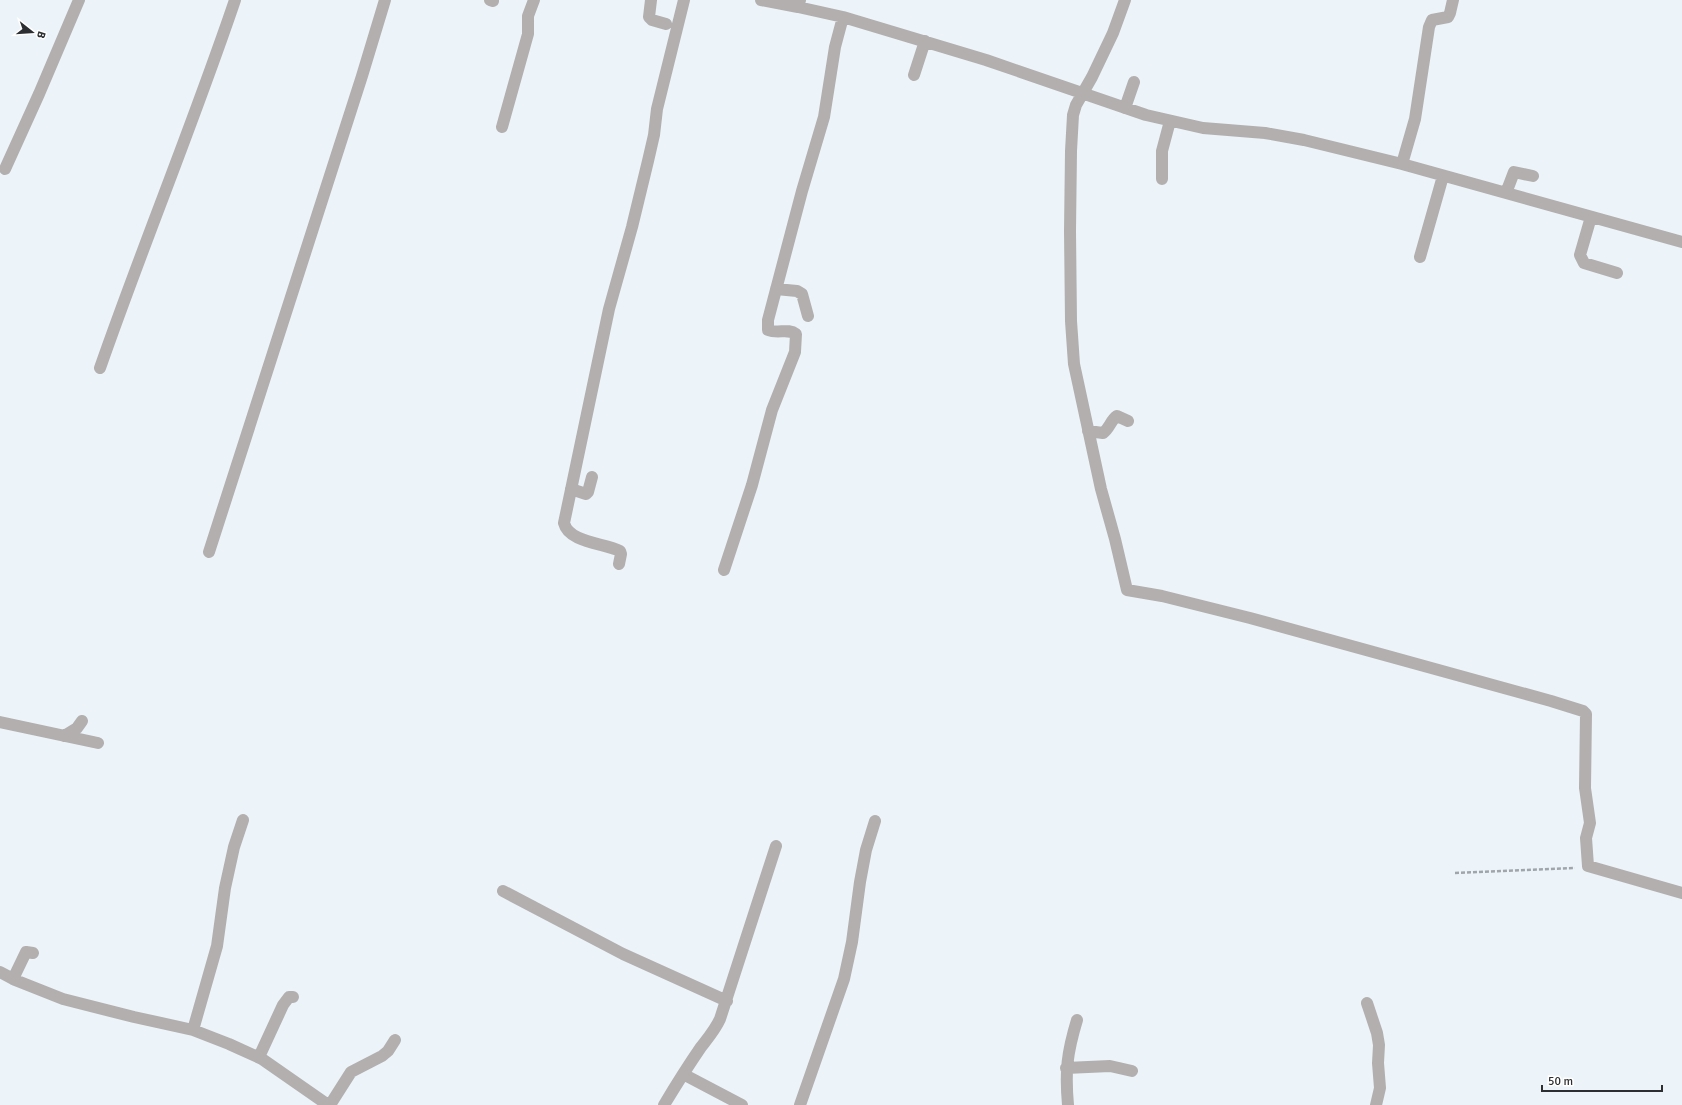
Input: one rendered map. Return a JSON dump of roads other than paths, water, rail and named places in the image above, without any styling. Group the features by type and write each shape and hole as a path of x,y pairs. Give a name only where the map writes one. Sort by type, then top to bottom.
{"street":[{"path":"5,169 79,0"},
{"path":"100,368 207,84 235,0"},
{"path":"209,552 385,0"},
{"path":"502,126 528,34 528,16 534,0"},
{"path":"651,0 649,17 652,20 666,24"},
{"path":"619,564 622,554 620,551 578,538 565,527 564,523 609,309 632,227 655,130 657,109 684,0"},
{"path":"761,0 799,3 986,60 1146,115 1203,128 1265,133 1304,140 1402,164 1682,242"},
{"path":"1125,0 1113,32 1083,94 1076,105 1072,130 1070,232 1071,313 1074,364 1101,488 1115,539 1126,588 1129,591 1162,596 1250,618 1551,701 1585,712 1586,788 1590,823 1586,838 1588,866 1682,893"},
{"path":"1402,164 1415,119 1429,27 1432,20 1448,17 1453,0"},
{"path":"724,570 752,485 772,410 795,352 797,338 795,332 789,330 773,332 768,328 768,320 802,191 824,117 835,47 843,17"},
{"path":"914,75 925,42"},
{"path":"1125,108 1134,82"},
{"path":"1162,179 1162,151 1170,121"},
{"path":"1506,193 1514,172 1533,176"},
{"path":"1420,257 1443,176"},
{"path":"1591,217 1581,250 1581,259 1584,263 1617,273"},
{"path":"776,289 797,291 802,294 808,316"},
{"path":"1088,431 1103,433 1108,430 1117,416 1128,421"},
{"path":"571,489 586,494 588,492 592,477"},
{"path":"64,736 77,728 82,721"},
{"path":"0,722 98,743"},
{"path":"193,1030 217,946 234,847 243,820"},
{"path":"800,1105 844,979 852,942 864,863 875,821"},
{"path":"664,1105 705,1041 716,1028 776,846"},
{"path":"503,891 623,954 726,1001"},
{"path":"13,979 26,952 33,953"},
{"path":"0,972 63,1000 193,1030 259,1057 329,1105 351,1072 382,1056 388,1051 395,1040"},
{"path":"259,1057 283,1005 289,997 293,997"},
{"path":"1367,1003 1377,1033 1379,1045 1378,1063 1380,1088 1376,1105"},
{"path":"1068,1105 1066,1068 1068,1050 1077,1020"},
{"path":"1066,1068 1110,1066 1132,1071"},
{"path":"683,1074 742,1105"}]}
